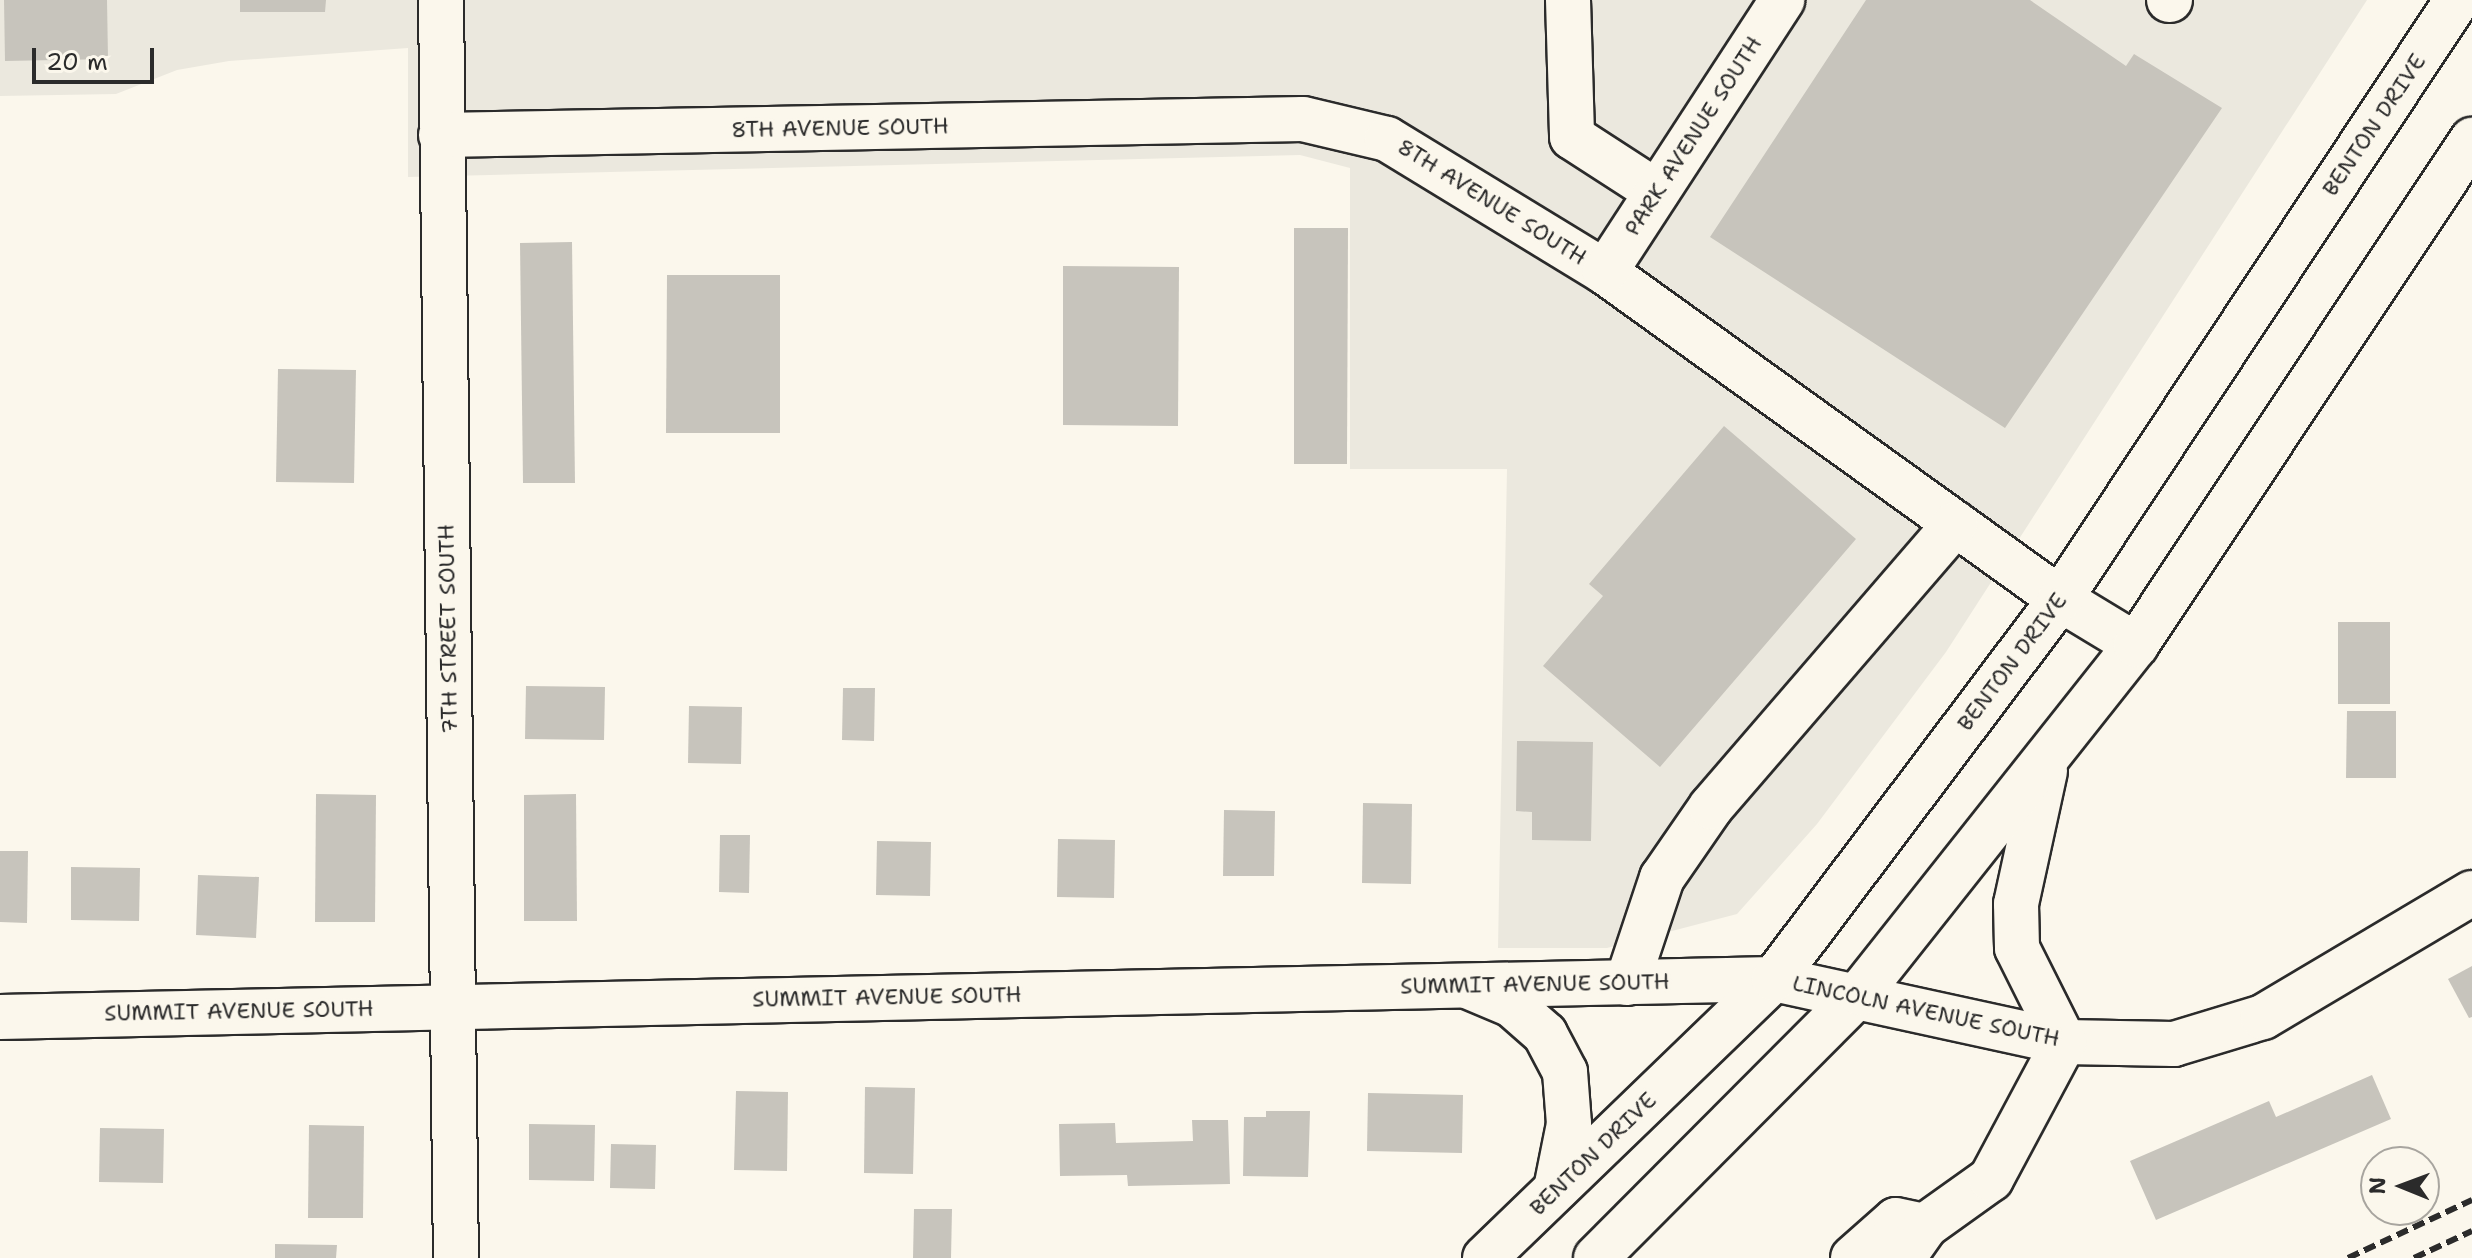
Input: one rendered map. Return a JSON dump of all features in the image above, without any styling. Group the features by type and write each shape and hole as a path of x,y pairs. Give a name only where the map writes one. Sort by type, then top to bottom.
{"street":[{"name":"7TH STREET SOUTH","path":"441,0 456,1258"},
{"path":"1568,0 1572,137 1657,192"},
{"name":"PARK AVENUE SOUTH","path":"1605,272 1782,0"},
{"name":"BENTON DRIVE","path":"1485,1258 1774,979 2060,599 2453,9"},
{"name":"8TH AVENUE SOUTH","path":"441,135 1303,119 1387,139 1605,272 2060,599 2136,645"},
{"path":"1596,1258 1860,993 2136,645 2472,140"},
{"path":"1627,983 1662,878 1711,807 1955,524"},
{"path":"1853,1258 1896,1220 1914,1242 1991,1179 2064,1042 2017,948 2018,892 2049,756"},
{"name":"LINCOLN AVENUE SOUTH","path":"1774,979 1860,993 2064,1042 2174,1044 2263,1017 2472,893"},
{"name":"SUMMIT AVENUE SOUTH","path":"0,1017 1774,979"},
{"path":"1467,986 1512,1005 1534,1024 1565,1072 1569,1124 1556,1189"}],"shaded area":[{"path":"0,0 2367,0 1946,652 1817,824 1737,914 1607,948 1498,948 1507,469 1350,469 1350,168 1300,155 408,177 408,48 229,61 177,70 116,94 0,96"}],"building":[{"path":"4,0 107,0 108,59 5,61"},
{"path":"240,0 326,0 325,12 240,12"},
{"path":"1866,0 2030,0 2126,66 2134,54 2222,108 2005,428 1710,237"},
{"path":"1294,228 1348,228 1347,464 1294,464"},
{"path":"572,242 575,483 523,483 520,243"},
{"path":"1063,266 1179,267 1178,426 1063,425"},
{"path":"667,275 780,275 780,433 666,433"},
{"path":"278,369 356,370 354,483 276,482"},
{"path":"1724,426 1856,539 1660,767 1543,666 1603,596 1589,584"},
{"path":"2338,622 2390,622 2390,704 2338,704"},
{"path":"526,686 605,687 604,740 525,739"},
{"path":"843,688 875,688 874,741 842,740"},
{"path":"689,706 742,707 741,764 688,763"},
{"path":"2347,711 2396,711 2396,778 2346,778"},
{"path":"1517,741 1593,742 1591,841 1532,840 1532,812 1516,811"},
{"path":"316,794 376,795 375,922 315,922"},
{"path":"576,794 577,921 524,921 524,795"},
{"path":"1363,803 1412,804 1411,884 1362,883"},
{"path":"1224,810 1275,811 1274,876 1223,876"},
{"path":"720,835 750,835 749,893 719,892"},
{"path":"1058,839 1115,840 1114,898 1057,897"},
{"path":"877,841 931,842 930,896 876,895"},
{"path":"0,851 28,851 27,923 0,922"},
{"path":"71,867 140,868 139,921 71,920"},
{"path":"198,875 259,877 256,938 196,935"},
{"path":"2472,966 2472,1017 2469,1018 2448,979"},
{"path":"2372,1075 2391,1119 2156,1220 2130,1161 2269,1101 2276,1117"},
{"path":"865,1087 915,1088 913,1174 864,1173"},
{"path":"736,1091 788,1092 787,1171 734,1170"},
{"path":"1368,1093 1463,1095 1462,1153 1367,1151"},
{"path":"1266,1111 1310,1111 1308,1177 1243,1176 1244,1117 1266,1117"},
{"path":"1192,1120 1228,1120 1230,1184 1128,1186 1127,1175 1060,1176 1059,1124 1115,1123 1116,1143 1193,1141"},
{"path":"529,1124 595,1125 594,1181 529,1180"},
{"path":"309,1125 364,1126 363,1218 308,1218"},
{"path":"100,1128 164,1129 163,1183 99,1182"},
{"path":"611,1144 656,1145 655,1189 610,1188"},
{"path":"914,1209 952,1209 951,1258 913,1258"},
{"path":"275,1244 337,1245 336,1258 275,1258"}],"railway":[{"path":"2348,1258 2472,1200"},
{"path":"2414,1258 2472,1231"}]}
